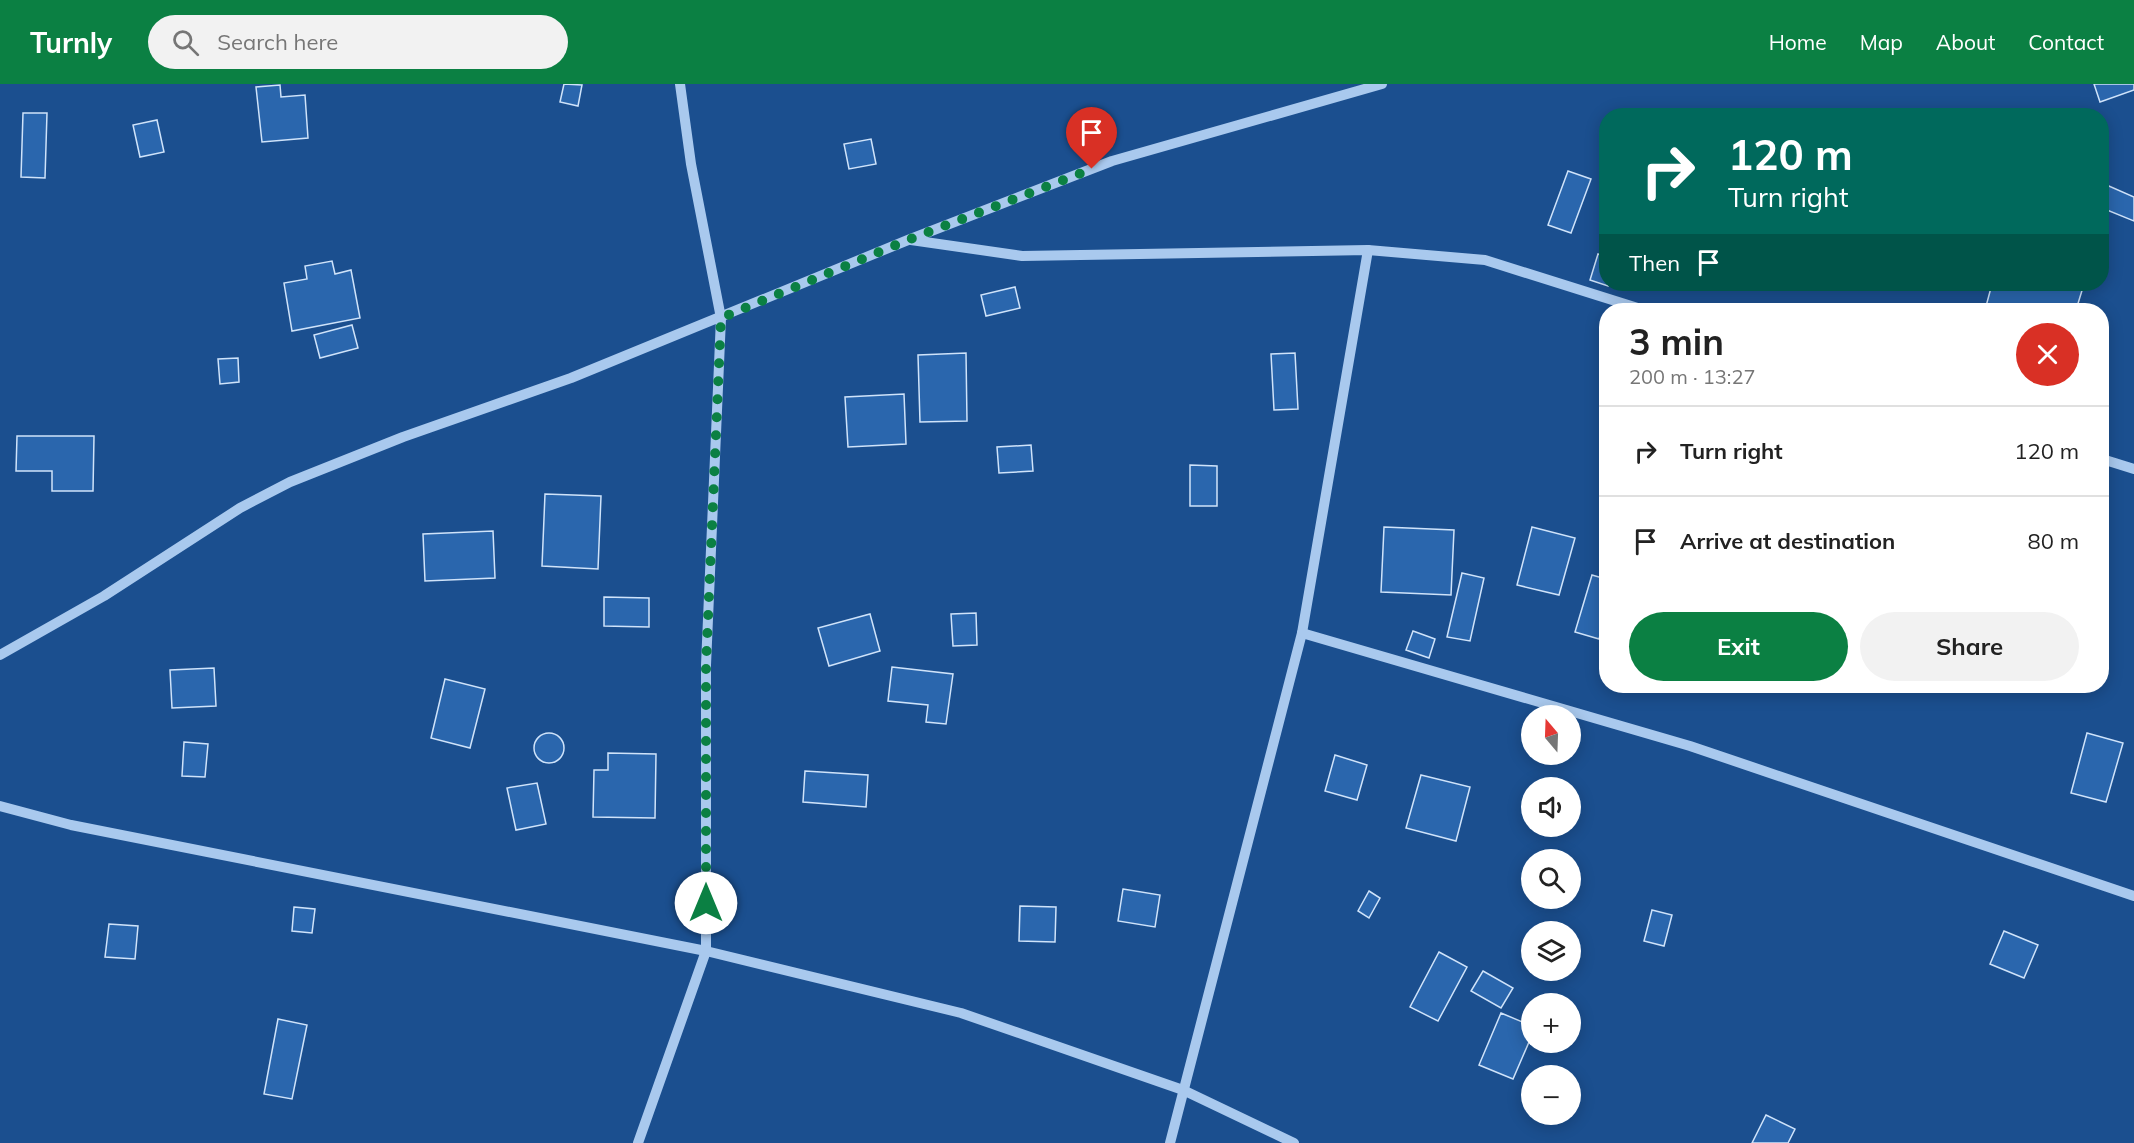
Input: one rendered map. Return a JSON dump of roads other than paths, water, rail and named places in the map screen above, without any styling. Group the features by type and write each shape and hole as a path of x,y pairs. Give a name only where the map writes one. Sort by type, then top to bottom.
{"street":[{"path":"638,1143 706,951 706,665 721,318 695,186 680,84"},
{"path":"0,655 104,596 240,508 290,482 403,437 571,378 908,240 1112,161 1382,84"},
{"path":"908,240 1022,256 1368,250 1485,260 1622,303"},
{"path":"1170,1143 1302,633 1368,250"},
{"path":"2109,461 2134,469"},
{"path":"1302,633 1690,746 2134,896"},
{"path":"0,806 71,825 706,951 961,1013 1182,1090 1294,1143"}]}
